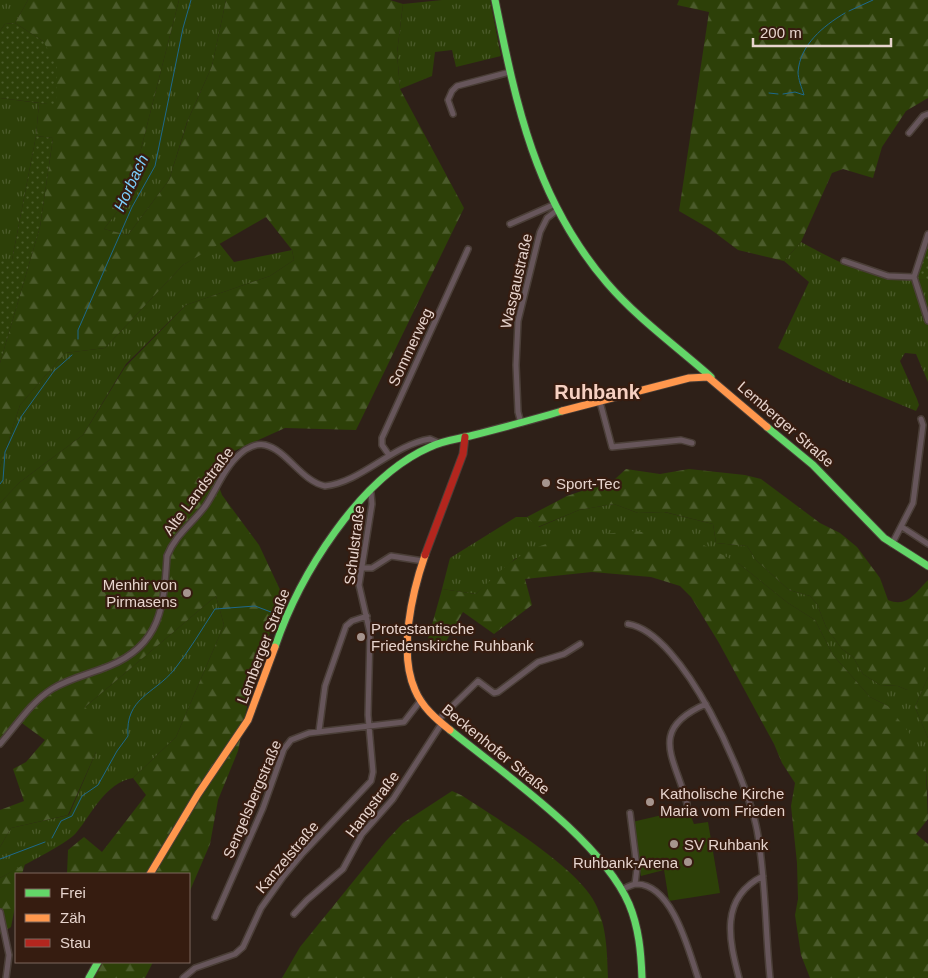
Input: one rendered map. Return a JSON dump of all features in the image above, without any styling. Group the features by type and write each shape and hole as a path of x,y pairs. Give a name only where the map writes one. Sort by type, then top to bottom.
{"main road":[{"path":"495,0 510,72 530,151 554,208 577,245 608,283 635,311 713,379"},
{"path":"696,364 699,376"},
{"name":"Lemberger Straße","path":"151,873 204,784 248,721 282,628 306,578 330,543 371,493 402,462 418,452 439,443 699,376 713,379 813,465 892,544 928,566"},
{"name":"Beckenhofer Straße","path":"465,437 463,454 423,561 412,609 408,650 411,681 421,700 440,722 502,770 582,840 603,862 623,889 633,912 640,939 642,978"},
{"path":"89,978 97,963"}],"street":[{"path":"453,114 448,100 458,86 510,72"},
{"path":"909,133 922,116 928,114"},
{"name":"Wasgaustraße","path":"510,224 554,208"},
{"name":"Wasgaustraße","path":"521,423 518,412 516,332 540,232 554,208"},
{"path":"928,234 914,277 928,321"},
{"name":"Sommerweg","path":"389,455 382,445 382,438 468,249"},
{"path":"844,262 888,276 914,277"},
{"path":"600,402 612,447 681,440 692,443"},
{"path":"892,544 911,510 915,494 923,425 921,419"},
{"name":"Alte Landstraße","path":"0,744 21,721 36,700 54,688 126,658 148,638 160,619 162,612 167,556 170,548 179,534 206,506 242,452 256,446 265,445 276,451 306,476 325,486 341,482 389,455 427,440 434,440 439,443"},
{"name":"Schulstraße","path":"368,725 370,633 360,589 360,568 372,504 371,493"},
{"path":"902,528 928,544"},
{"path":"360,568 372,568 391,556 423,561"},
{"path":"319,732 325,686 346,626 352,621 367,616"},
{"path":"628,624 644,630 674,657 686,671 706,704 734,760 749,797 757,832 763,876 770,978"},
{"name":"Hangstraße","path":"294,914 302,904 343,869 362,834 393,799 440,722 478,681 492,692 498,692 538,662 564,654 580,644"},
{"name":"Sengelsbergstraße","path":"215,917 260,815 286,746 295,737 319,732 406,721 421,700"},
{"path":"687,804 671,758 672,733 683,716 706,704"},
{"name":"Kanzelstraße","path":"183,978 195,968 235,954 243,947 261,908 293,865 368,785 373,772 368,725"},
{"path":"630,813 637,868 636,884"},
{"path":"739,978 730,942 730,919 738,899 763,876"},
{"path":"623,889 636,884 653,890 669,905 680,928 698,978"},
{"path":"0,912 9,955 6,978"}],"green space":[{"path":"0,0 28,0 15,23 5,24 0,31"},
{"path":"28,0 179,0 129,196 104,229 128,235 169,180 188,120 212,66 226,0 390,0 403,4 397,53 400,89 464,208 356,430 285,428 221,457 214,473 222,495 259,545 283,596 282,608 272,627 250,692 238,751 218,800 210,844 190,891 190,873 67,873 68,850 84,837 102,852 146,795 133,778 176,737 224,625 216,596 85,707 103,727 96,752 68,815 11,828 0,847 0,810 24,801 13,769 26,762 45,740 19,721 0,742 0,503 20,482 83,435 125,367 186,305 270,276 294,260 292,250 266,217 183,265 105,348 65,353 20,405 0,467 0,363 40,227 53,138 36,136 39,103 56,104 56,88 43,41 15,23"},
{"path":"179,0 226,0 212,66 187,122 169,180 128,235 104,229 129,196"},
{"path":"442,0 490,0 501,56 456,67 452,50 435,52 432,76 400,89 397,53 403,4"},
{"path":"679,0 928,0 928,98 906,111 882,147 873,178 843,169 832,173 801,242 784,261 738,250 710,229 679,211 709,12 677,5"},
{"path":"15,23 43,41 57,66 56,105 0,98 0,31 5,24"},
{"path":"0,98 39,103 36,136 12,260 0,260"},
{"path":"36,136 53,138 40,227 0,363 0,260 12,260"},
{"path":"928,237 928,279 917,280 916,276"},
{"path":"801,242 861,271 892,278 928,279 928,382 916,354 905,353 900,361 919,405 916,411 839,379 778,348 809,282 784,261"},
{"path":"219,243 234,262 292,250 294,260 270,276 186,305 126,364 83,435 20,482 0,503 0,467 20,405 65,353 105,348 183,265"},
{"path":"626,469 660,474 689,469 745,475 761,479 820,523 840,533 857,547 880,578 888,600 895,602 906,601 928,580 928,654 917,686 907,690 898,686 880,685 863,674 853,657 842,649 826,627 817,604 810,596 789,590 756,560 747,546 716,543 713,524 665,512 638,513 614,504 579,510 538,527 527,517 567,496 614,480"},
{"path":"614,504 638,513 664,512 713,524 716,543 747,546 756,560 789,590 810,596 817,604 826,627 842,649 853,657 863,674 880,685 898,686 907,690 928,654 928,677 915,707 928,738 928,797 926,771 888,706 870,697 833,655 815,620 788,603 738,563 516,558 476,594 442,589 450,558 516,517 527,517 539,527 579,510"},
{"path":"636,531 698,542 738,563 788,603 815,620 833,655 870,697 888,706 917,743 926,771 928,819 916,834 928,844 928,978 810,978 801,955 795,915 798,899 797,863 791,806 795,783 782,763 774,744 719,643 691,597 680,586 651,577 592,572 525,579 532,605 494,634 463,612 444,645 428,639 442,589 476,594 511,562 530,550 574,537"},
{"path":"216,596 224,625 176,737 133,778 123,781 107,793 71,838 0,878 0,847 11,828 69,815 96,752 85,707"},
{"path":"928,677 928,738 915,707"},
{"path":"452,791 461,795 534,844 572,874 586,889 595,903 602,921 606,939 608,978 282,978 300,947 386,841 403,823"},
{"name":"SV Ruhbank","path":"688,809 694,824 708,822 720,893 669,901 664,870 641,876 632,822"},
{"path":"25,864 22,873 15,873 15,907 11,927 0,934 0,878"},
{"path":"102,963 152,963 145,978 94,978"}],"waterway":[{"name":"Horbach","path":"78,339 78,330 132,207 155,166 183,28 191,0"},
{"path":"849,11 873,0"},
{"path":"783,94 795,92 804,95 798,72 803,53 821,30 845,13"},
{"path":"769,93 778,94"},
{"name":"Horbach","path":"0,484 3,480 5,452 21,417 54,371 72,355"},
{"path":"52,838 61,821 72,816 82,796 98,785 117,751 128,736 128,723 136,705 174,670 215,609 255,606 271,612"},
{"path":"0,859 45,842"}],"traffic: fast":[{"path":"495,0 511,76 532,149 545,184 562,218 582,251 619,296 711,377"},
{"path":"275,647 299,590 316,561 356,505 379,481 404,462 435,445 562,411"},
{"path":"767,427 813,465 884,538 928,566"},
{"path":"450,730 549,810 597,856 615,880 629,904 637,931 642,978"},
{"path":"89,978 97,963"}],"traffic: slow":[{"path":"562,411 689,378 708,377 767,427"},
{"path":"425,555 409,622 407,641 410,675 421,702 450,730"},
{"path":"151,873 198,794 248,720 275,647"}],"traffic: jam":[{"path":"425,555 463,454 465,437"}],"place":[{"name":"Sport-Tec","path":"546,483"},
{"name":"Menhir von Pirmasens","path":"187,593"},
{"name":"Protestantische Friedenskirche Ruhbank","path":"361,637"},
{"name":"Katholische Kirche Maria vom Frieden","path":"650,802"},
{"name":"SV Ruhbank","path":"674,844"},
{"name":"Ruhbank-Arena","path":"688,862"}],"district":[{"name":"Ruhbank","path":"597,392"}]}
